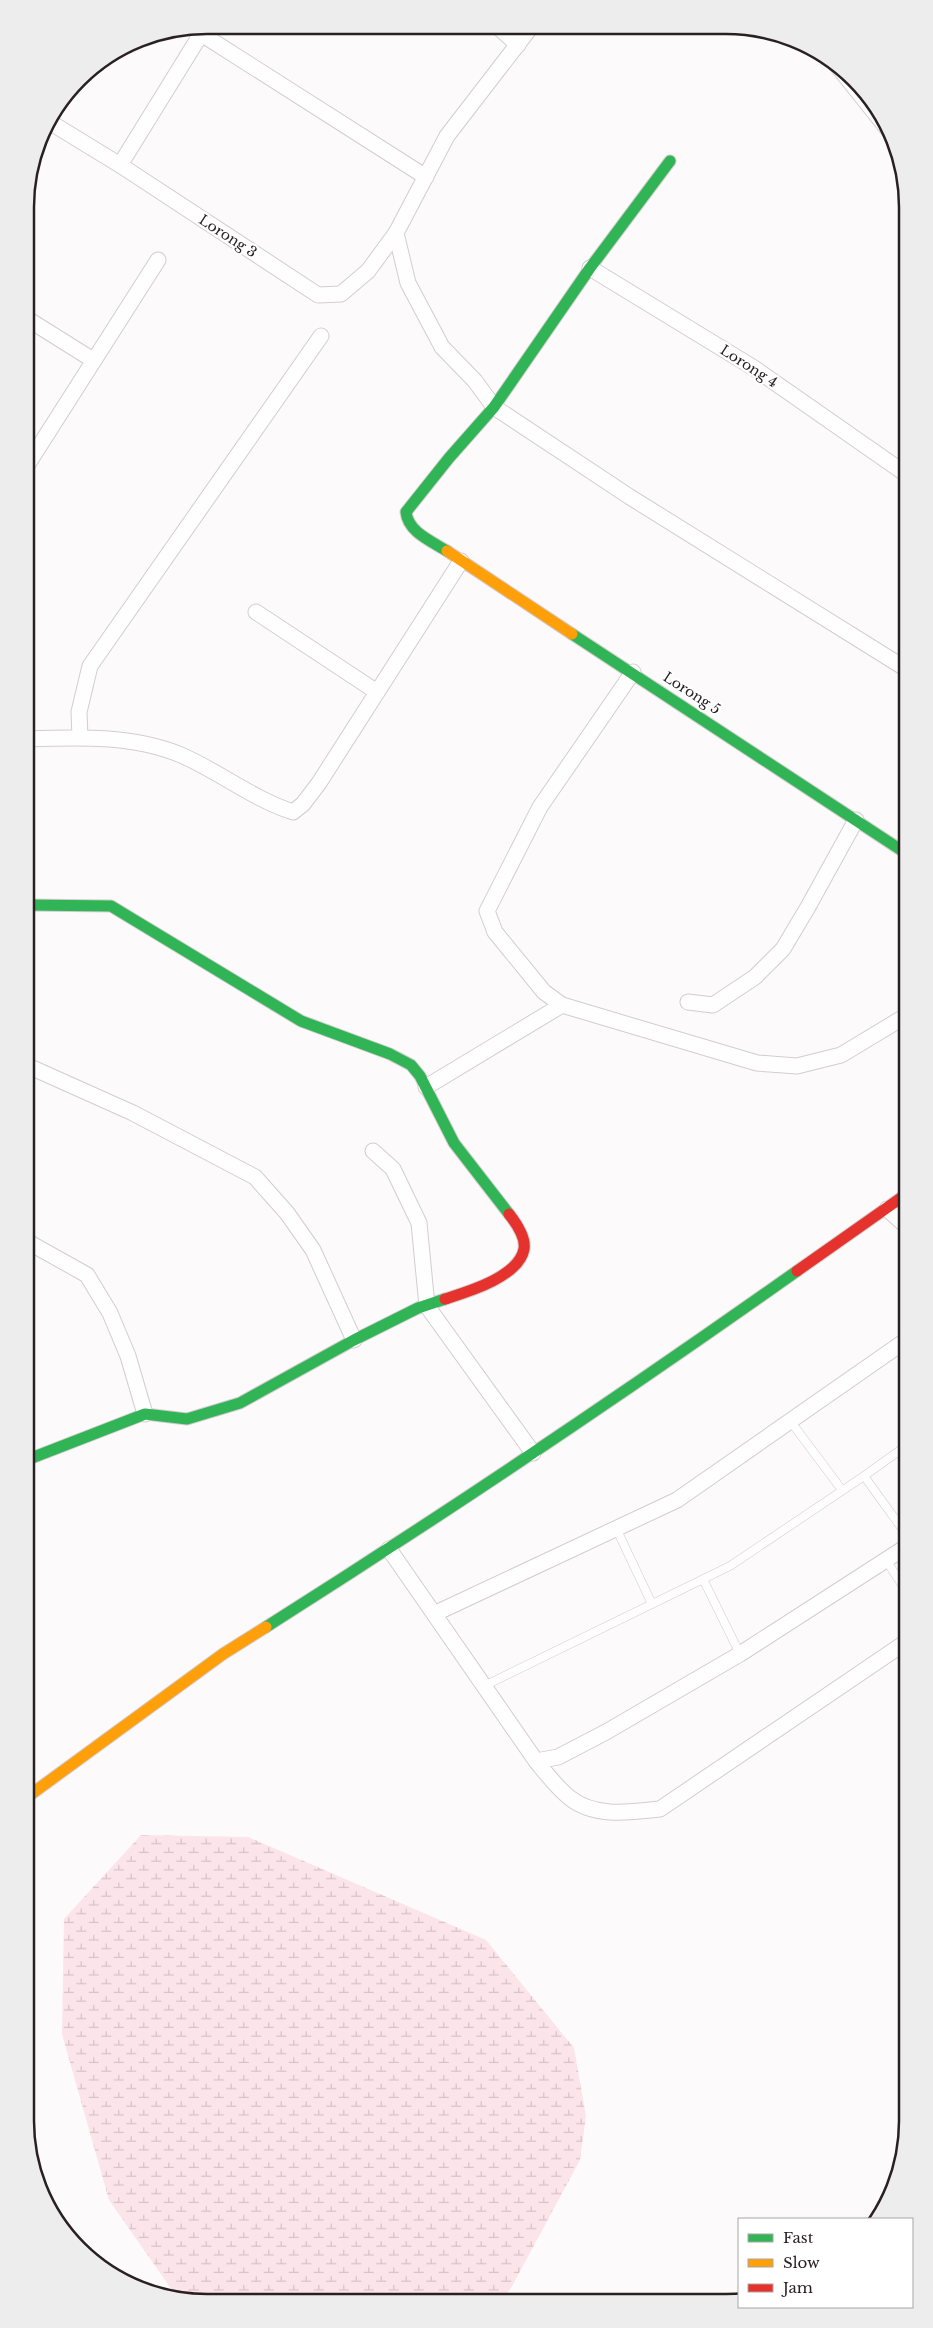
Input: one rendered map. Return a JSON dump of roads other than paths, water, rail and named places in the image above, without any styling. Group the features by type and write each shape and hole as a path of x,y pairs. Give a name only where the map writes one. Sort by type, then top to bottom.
{"street":[{"path":"120,165 194,34"},
{"path":"201,34 426,177"},
{"path":"506,34 518,45"},
{"name":"Lorong 3","path":"55,125 120,165 318,295 341,294 368,271 396,233 447,136 526,34"},
{"name":"Lorong 5","path":"670,160 590,268 494,407 449,458 406,512 408,525 899,849"},
{"path":"396,233 408,283 442,347 475,381 494,407 630,497 899,665"},
{"path":"34,454 158,260"},
{"name":"Lorong 4","path":"590,268 754,368 899,469"},
{"path":"34,323 93,360"},
{"path":"80,737 79,712 90,666 321,336"},
{"path":"34,739 80,737 140,743 181,755 267,803 293,812 303,804 319,783 462,561"},
{"path":"256,612 377,692"},
{"path":"632,672 540,807 487,911 495,932 544,992 562,1005 757,1063 797,1066 841,1055 899,1021"},
{"path":"688,1002 713,1005 755,977 783,949 856,820"},
{"path":"34,905 111,906 302,1020 404,1061 415,1070 426,1088 454,1143 511,1216 522,1236 524,1248 518,1261 510,1270 481,1287 427,1306 354,1340 240,1403 187,1419 145,1414 34,1457"},
{"path":"426,1088 562,1005"},
{"path":"34,1069 133,1113 255,1177 287,1212 313,1250 354,1340"},
{"path":"373,1151 393,1169 419,1223 427,1306 533,1453"},
{"path":"34,1792 223,1654 389,1549 646,1378 899,1200"},
{"path":"887,1209 899,1220"},
{"path":"34,1245 87,1275 110,1312 128,1356 145,1414"},
{"path":"436,1614 677,1500 899,1345"},
{"path":"389,1549 436,1614 536,1761 570,1799 596,1811 628,1812 660,1809 899,1647"},
{"path":"536,1761 558,1757 606,1732 740,1654 899,1552"}],"lane":[{"path":"791,1422 842,1490"},
{"path":"484,1686 730,1566 899,1451"},
{"path":"864,1476 899,1524"},
{"path":"616,1528 652,1604"},
{"path":"886,1560 899,1580"},
{"path":"703,1579 740,1654"}]}
